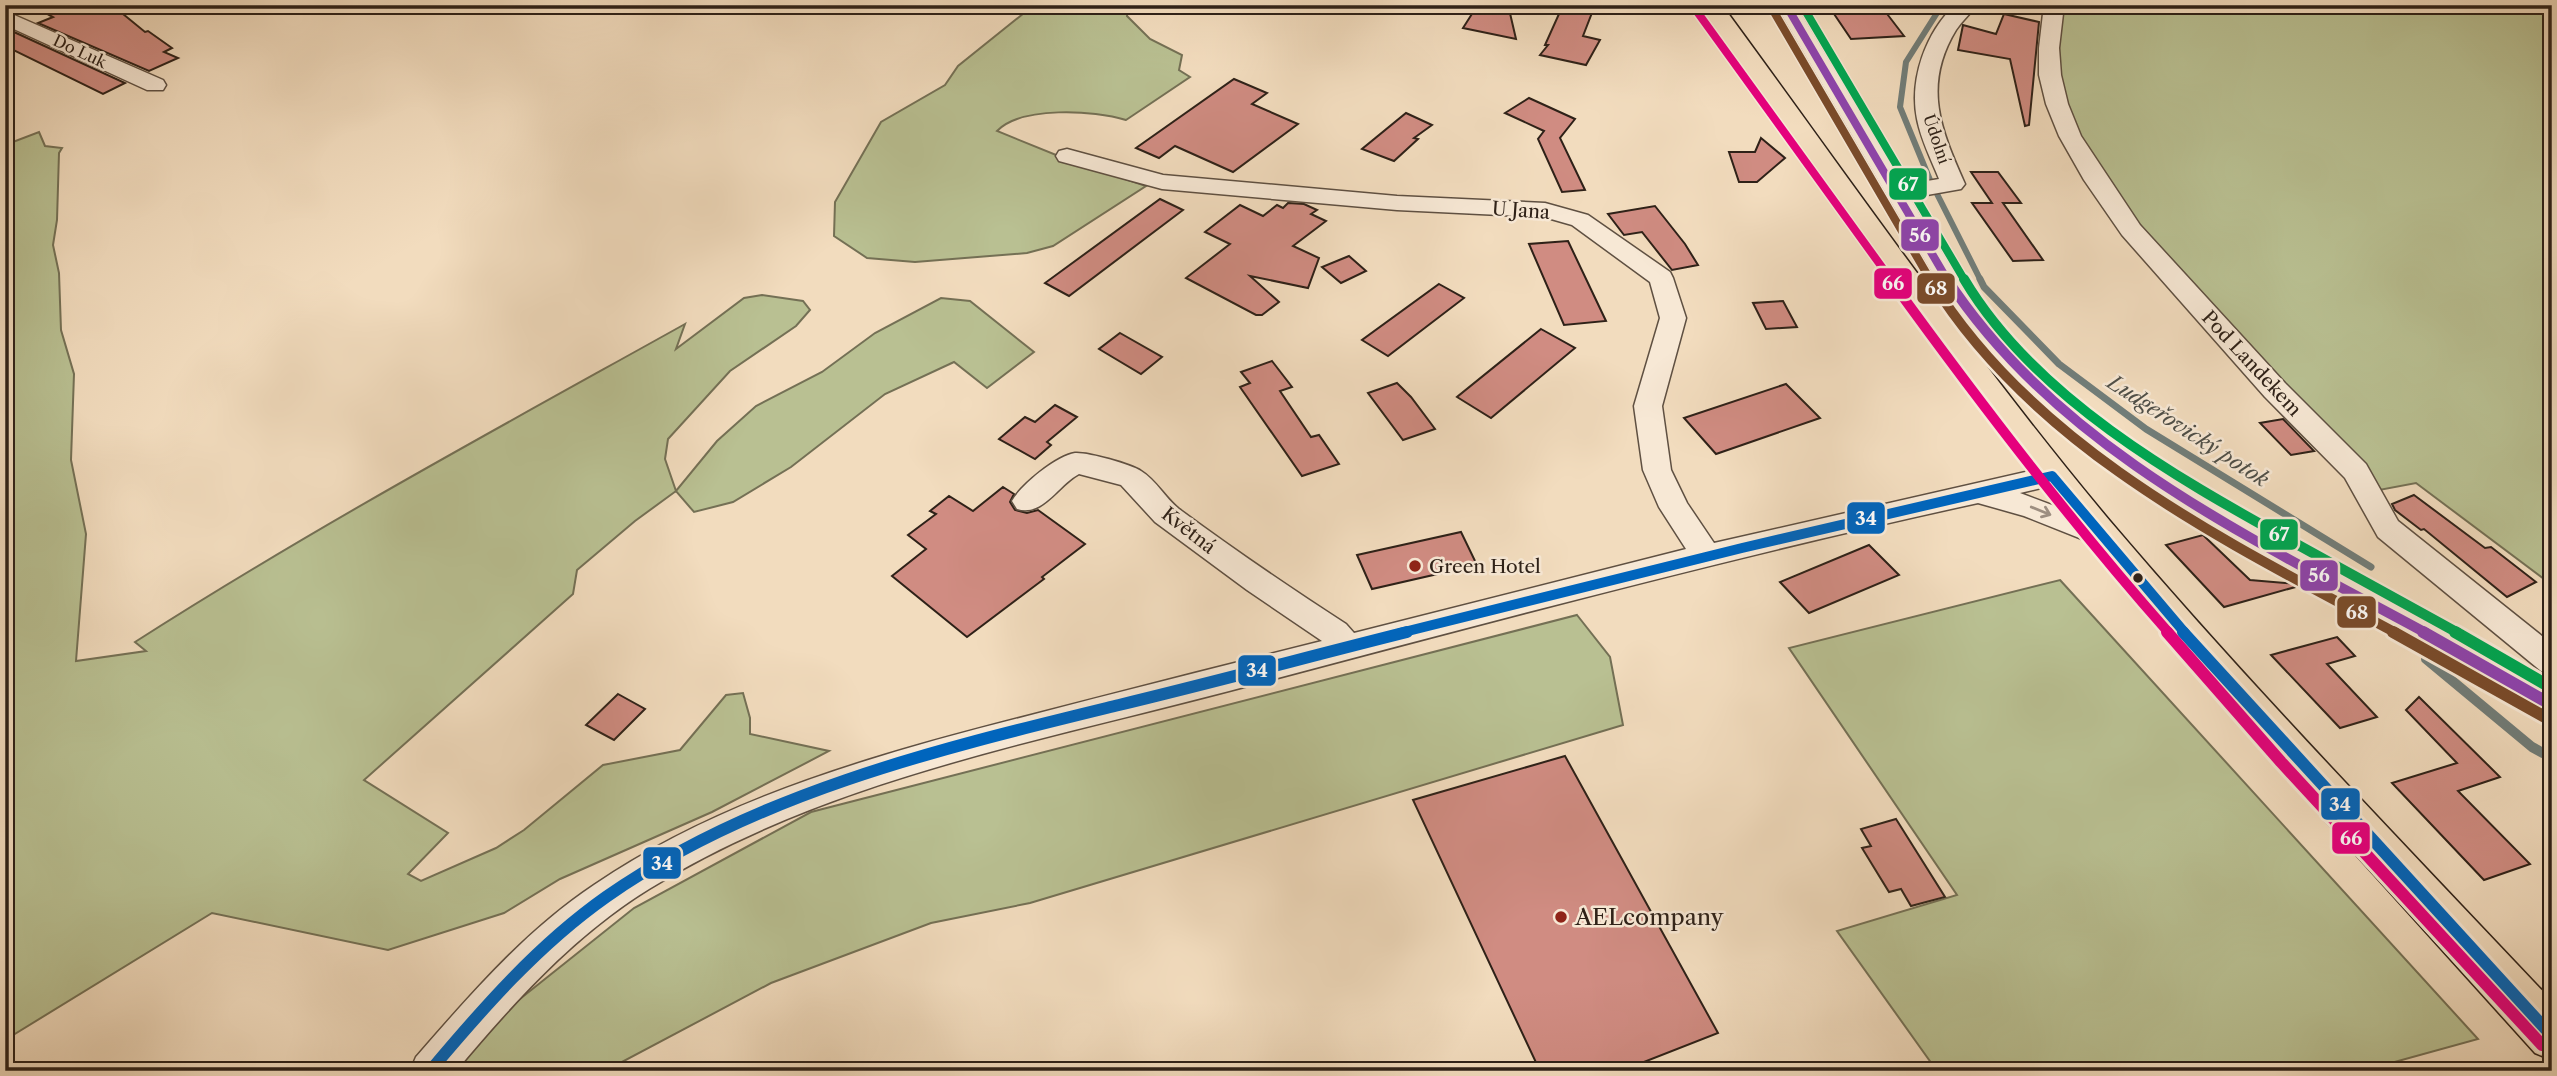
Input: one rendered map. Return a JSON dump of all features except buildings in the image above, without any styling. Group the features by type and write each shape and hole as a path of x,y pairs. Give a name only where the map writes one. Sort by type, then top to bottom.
{"main road":[{"path":"1709,5 1836,185 2052,476 2283,744 2551,1034"}],"street":[{"path":"1786,5 1941,273 1983,331 2033,384 2103,443 2192,502 2430,632 2552,705"},
{"name":"Údolní","path":"1895,193 1953,184 1925,106 1928,84 1943,30 1967,5"},
{"name":"Pod Landekem","path":"2054,5 2049,48 2057,104 2070,136 2096,180 2131,230 2275,390 2356,471 2388,529 2552,662"},
{"name":"Do Luk","path":"5,17 155,85"},
{"name":"U Jana","path":"1067,156 1161,182 1397,203 1545,210 1580,220 1661,278 1673,318 1648,406 1657,470 1674,507 1707,557"},
{"name":"Květná","path":"1027,501 1065,468 1076,463 1131,478 1165,514 1258,582 1335,633 1348,648"},
{"path":"430,1071 513,977 584,913 633,879 760,812 832,784 910,760 1707,557 2052,476"},
{"path":"1978,492 2032,508 2102,536"}],"green space":[{"path":"1034,5 1128,5 1127,16 1150,39 1182,55 1179,70 1190,77 1126,120 1096,114 1058,112 1023,117 997,131 1066,159 1146,186 1053,246 1027,253 915,262 867,258 834,236 835,202 881,122 945,85 958,66"},
{"path":"2059,5 2552,5 2552,585 2416,483 2374,491 2137,228 2076,134 2058,75"},
{"path":"39,132 45,146 62,148 59,153 57,220 53,245 59,273 61,330 74,374 71,460 86,534 76,661 146,651 135,642 338,518 685,324 676,349 744,298 762,295 803,301 810,310 796,326 730,371 668,439 665,459 676,491 635,521 577,570 573,594 364,780 448,833 408,874 421,881 496,848 524,830 603,765 680,750 726,695 743,693 750,718 750,734 829,751 712,812 560,879 504,913 388,950 212,913 5,1040 5,145"},
{"path":"941,298 970,301 1034,352 987,388 954,362 885,394 791,467 733,502 694,512 676,491 717,441 756,406 822,372 875,333"},
{"path":"2060,580 2478,1039 2362,1071 1937,1071 1837,931 1957,895 1789,648"},
{"path":"1577,615 1610,657 1623,725 1030,903 931,923 771,983 605,1071 453,1071 501,1014 634,908 811,812"}],"waterway":[{"name":"Ludgeřovický potok","path":"1942,5 1906,62 1900,107 1930,180 1981,281"},
{"name":"Ludgeřovický potok","path":"1981,281 2059,364 2146,429 2371,567"},
{"name":"Ludgeřovický potok","path":"2426,659 2532,747 2552,758"}],"transit line":[{"name":"56","path":"1786,5 1932,256 1974,320 2007,358 2067,413 2131,462 2198,506 2268,548 2552,705"},
{"name":"67","path":"1802,5 1971,291 2017,348 2075,403 2139,451 2206,494 2552,688"},
{"name":"68","path":"1774,12 1921,265 1949,308 1997,368 2056,423 2121,472 2188,517 2545,717"},
{"name":"66","path":"1698,13 1981,405 2087,540 2281,762 2542,1045"},
{"name":"34","path":"430,1071 476,1017 525,966 605,897 704,840 775,808 849,780 1000,735 1536,599 1845,523 2052,476 2187,636 2552,1036"}],"place":[{"name":"Green Hotel","path":"1415,566"},
{"name":"AELcompany","path":"1561,917"}]}
